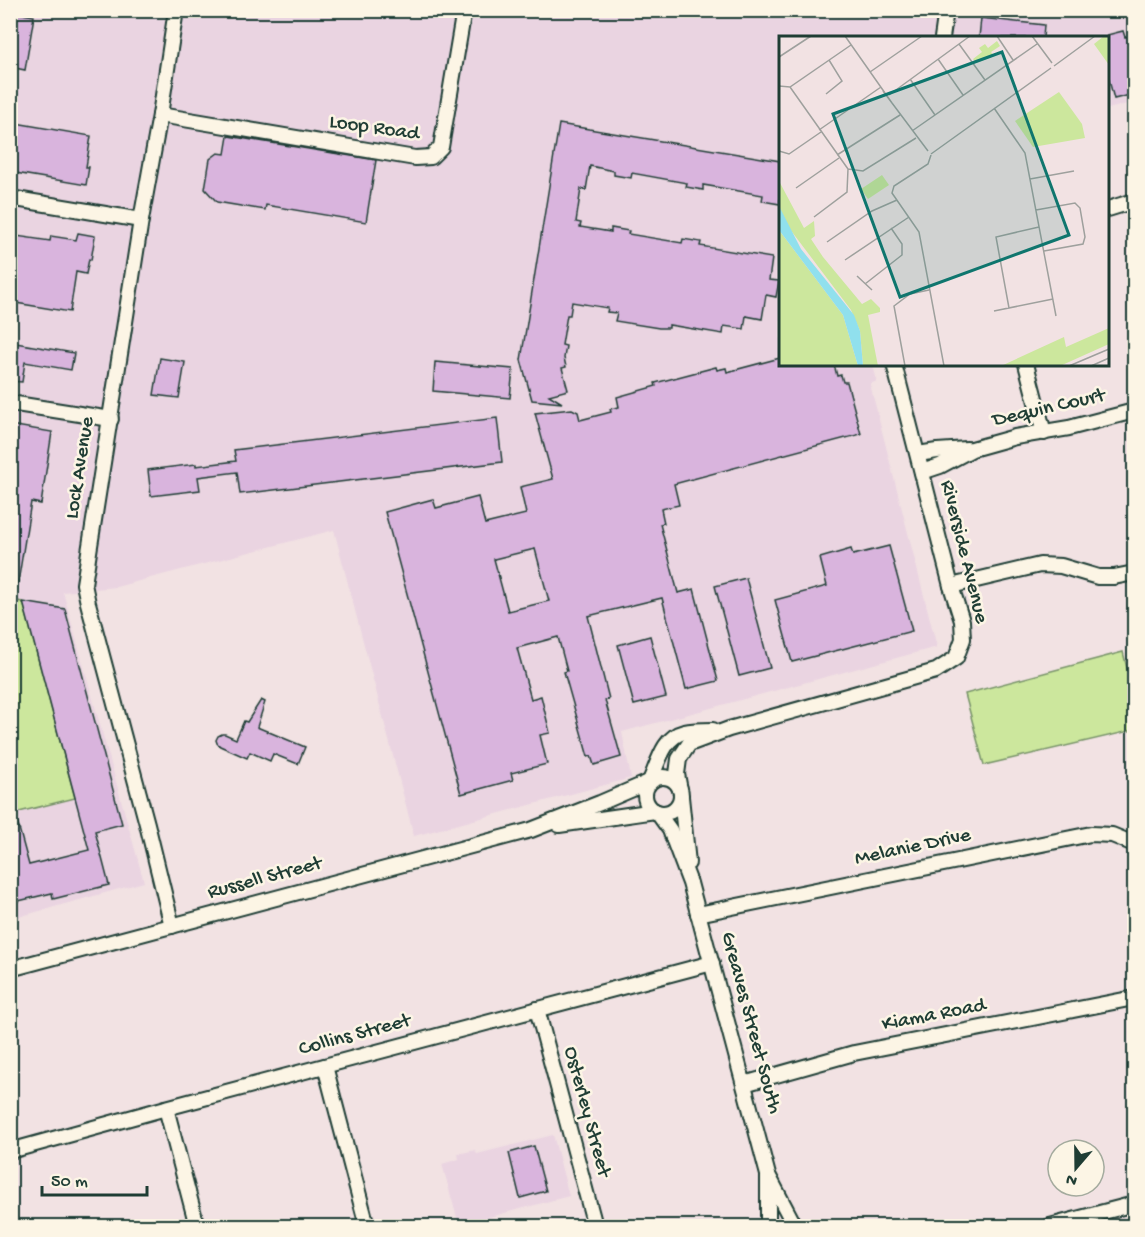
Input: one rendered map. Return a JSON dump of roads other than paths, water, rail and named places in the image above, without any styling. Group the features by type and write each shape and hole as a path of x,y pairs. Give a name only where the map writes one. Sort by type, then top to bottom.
{"street":[{"name":"Lock Avenue","path":"172,926 84,584 176,10"},
{"name":"Loop Road","path":"160,116 415,158 431,156 441,147 464,10"},
{"path":"942,36 946,10"},
{"path":"10,198 141,220"},
{"path":"1109,208 1134,201"},
{"name":"Riverside Avenue","path":"680,793 677,774 679,759 689,744 729,729 936,671 956,658 963,639 962,621 895,366"},
{"path":"1027,366 1044,433"},
{"path":"10,403 111,419"},
{"name":"Dequin Court","path":"918,454 972,449 1015,437 1069,428 1134,411"},
{"name":"Dequin Court","path":"922,472 940,466 972,449"},
{"path":"951,586 1040,565 1061,566 1098,577 1134,573"},
{"name":"Riverside Avenue","path":"650,782 663,750 670,740 683,732 729,729"},
{"path":"660,777 673,780 680,793 679,803 671,811 665,812 656,811 650,807 645,797 645,791 650,782 660,777"},
{"name":"Russell Street","path":"531,830 650,782"},
{"name":"Greaves Street South","path":"680,793 690,883"},
{"name":"Russell Street","path":"10,969 531,830 656,811"},
{"name":"Greaves Street South","path":"656,811 670,830 690,883 768,1175 794,1223"},
{"name":"Melanie Drive","path":"699,914 1091,834 1112,835 1134,844"},
{"name":"Collins Street","path":"10,1151 712,963"},
{"name":"Kiama Road","path":"744,1084 854,1053 1134,998"},
{"name":"Osterley Street","path":"537,1009 595,1227"},
{"path":"325,1066 367,1227"},
{"path":"166,1108 197,1227"},
{"name":"Greaves Street South","path":"768,1175 768,1226"},
{"path":"1050,1227 1134,1204"},
{"path":"768,1226 776,1218 786,1217 794,1223"}]}
